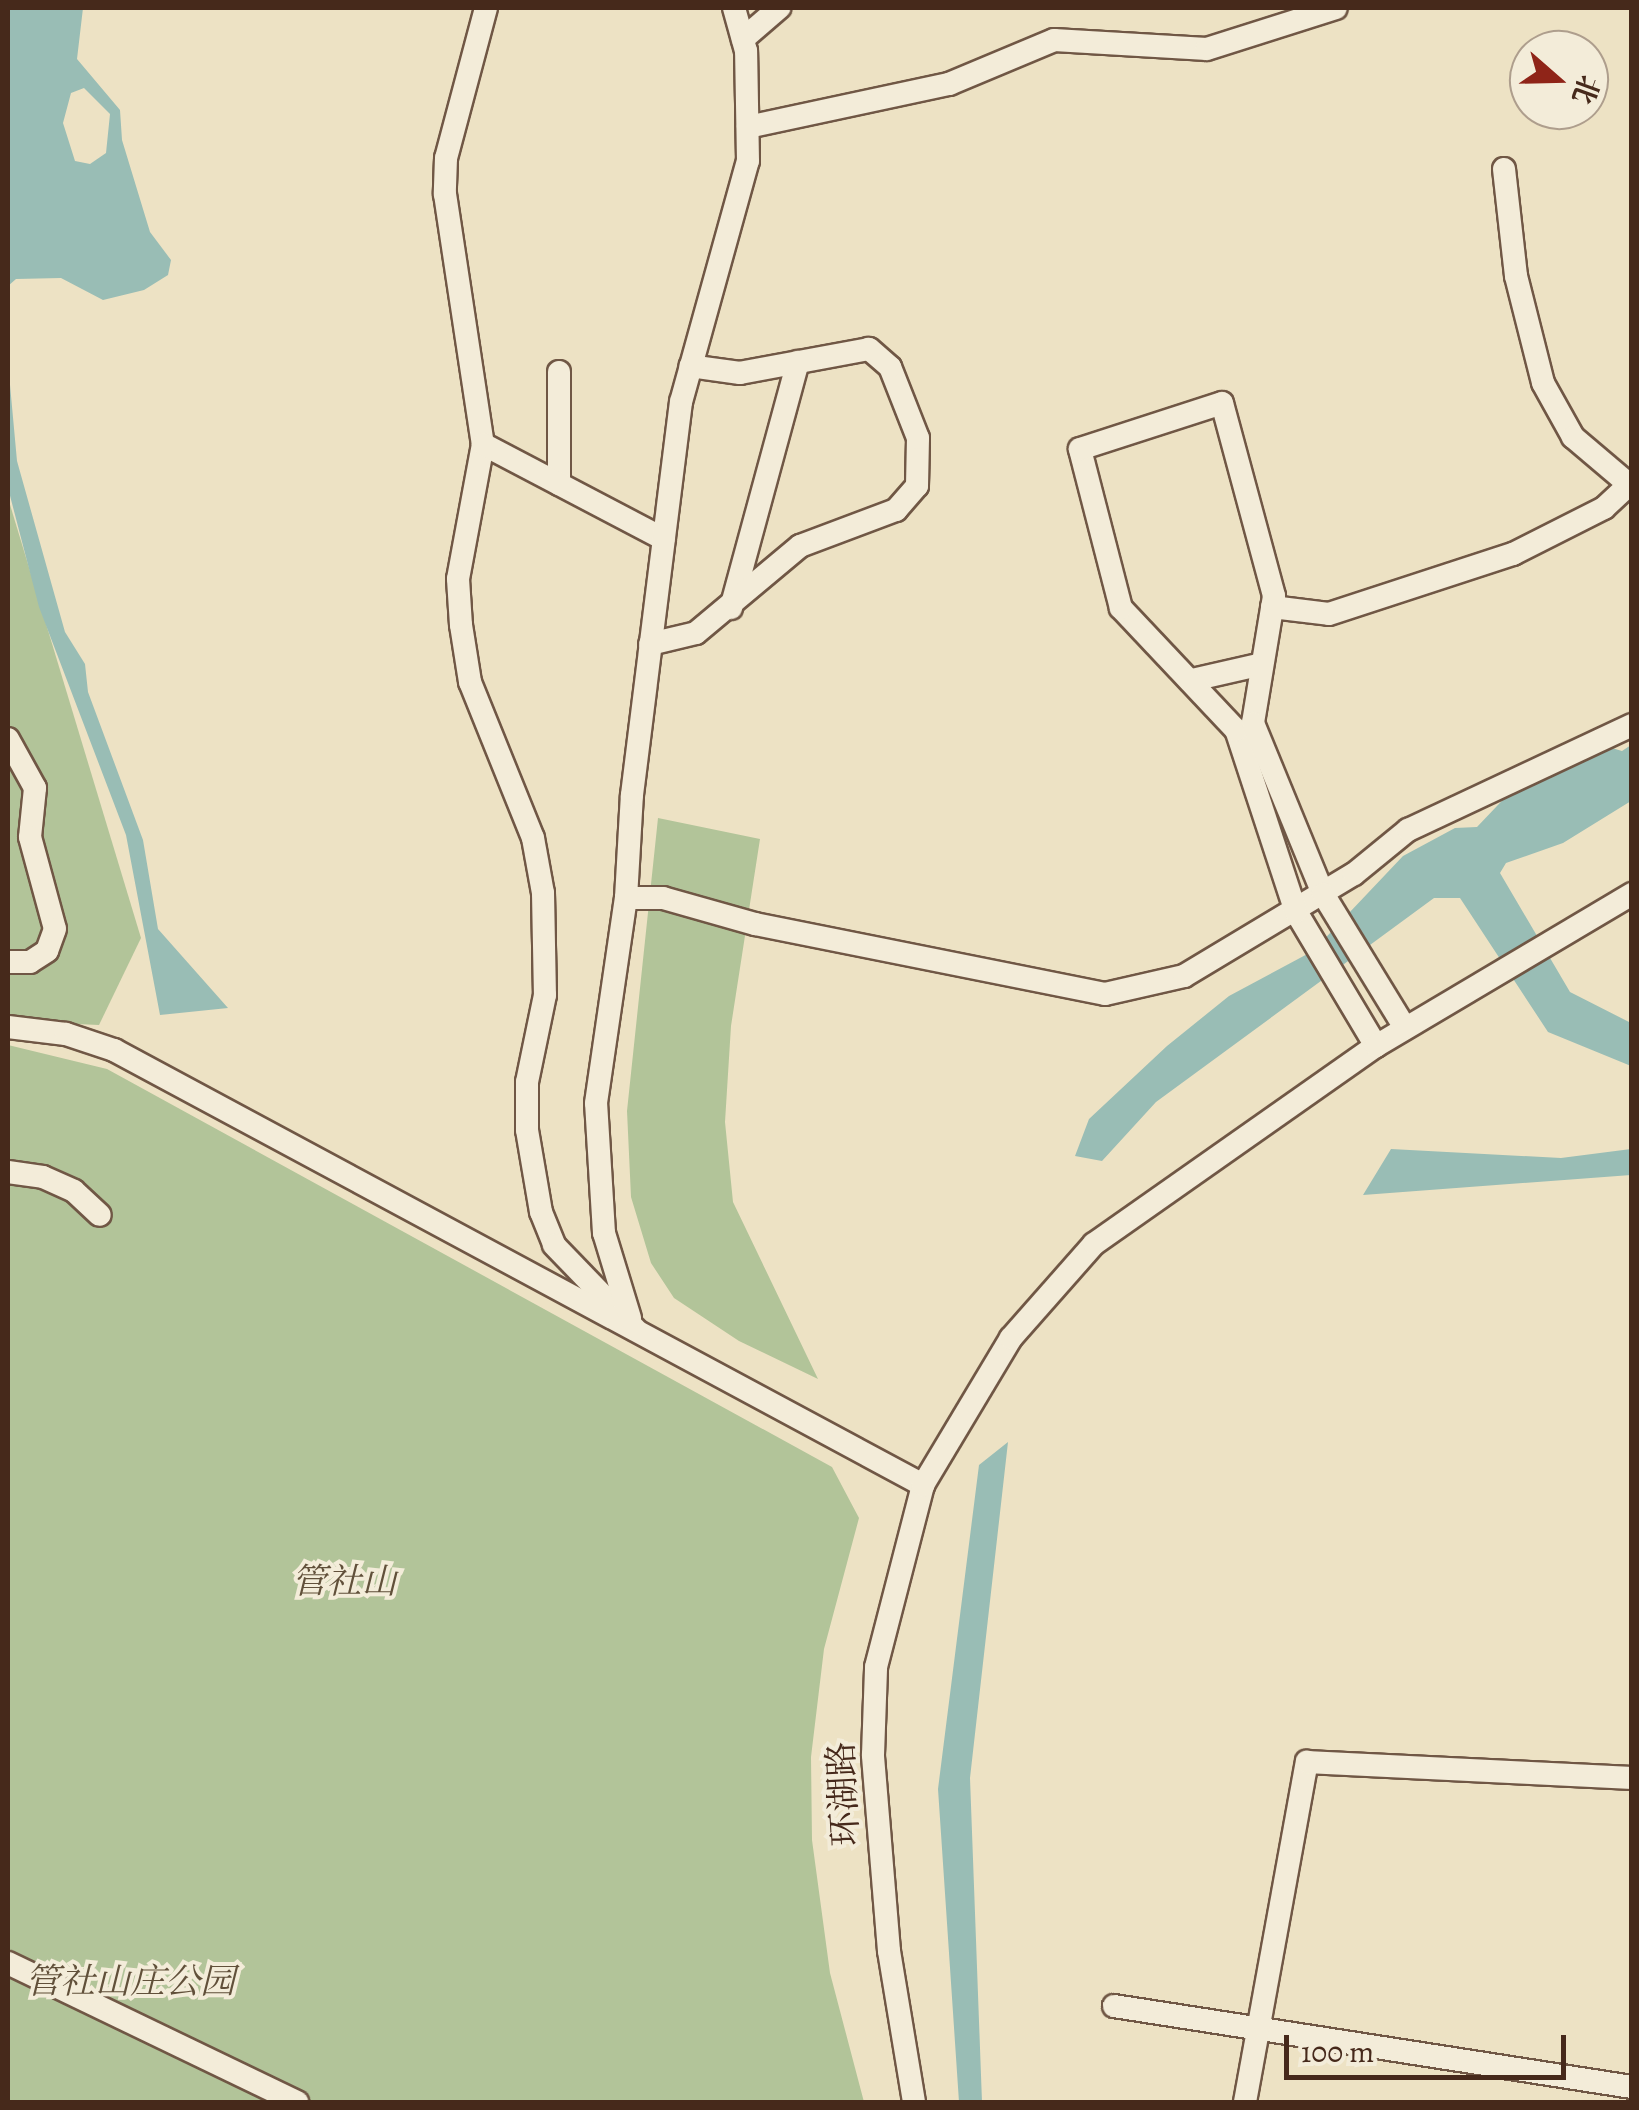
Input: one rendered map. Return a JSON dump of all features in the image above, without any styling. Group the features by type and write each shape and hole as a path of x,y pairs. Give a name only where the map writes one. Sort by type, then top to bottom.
{"street":[{"path":"486,8 455,106 445,194 483,444 458,580 461,625 470,682 515,789 540,875 546,966 527,1082 527,1130 540,1212 554,1245 635,1329"},
{"path":"635,1329 604,1233 596,1103 626,898 650,644 690,366 736,219 748,127 743,39 734,8"},
{"path":"743,39 779,8"},
{"path":"748,127 949,84 1054,40 1207,49 1336,8"},
{"path":"1272,607 1329,614 1513,554 1604,508 1630,487 1574,437 1543,382 1516,276 1504,169"},
{"path":"650,644 696,633 731,608 800,546 896,510 917,486 918,438 890,367 868,349 740,374 690,366"},
{"path":"731,608 798,362"},
{"path":"559,372 559,484"},
{"path":"1376,1046 1296,912 1244,726 1272,607 1222,403 1080,449 1121,608 1244,726 1323,894 1405,1028"},
{"path":"483,444 664,539"},
{"path":"1192,680 1258,666"},
{"path":"626,898 664,898 755,924 1105,994 1184,976 1296,912 1408,830 1632,725"},
{"path":"8,739 35,788 30,837 55,929 47,951 30,962 8,962"},
{"name":"环湖路","path":"914,2102 889,1951 873,1754 876,1667 923,1485 1011,1338 1094,1244 1376,1046 1632,894"},
{"path":"8,1027 66,1034 114,1050 532,1280 635,1329 923,1485"},
{"path":"8,1172 43,1176 74,1191 100,1214"},
{"path":"532,1280 578,1273 604,1233"},
{"path":"1245,2102 1308,1762 1632,1778"},
{"path":"8,1963 297,2102"},
{"path":"1114,2006 1258,2032 1632,2087"}],"green space":[{"path":"8,498 141,938 99,1025 8,1021"},
{"path":"658,818 760,839 731,1026 725,1122 733,1202 818,1379 739,1341 674,1298 651,1263 631,1197 627,1111"},
{"name":"管社山","path":"8,1045 107,1069 832,1467 859,1518 824,1649 811,1757 812,1840 830,1973 864,2102 8,2102"}],"water":[{"path":"8,8 83,8 77,59 120,110 122,140 150,232 171,260 168,275 144,290 103,300 61,278 16,279 8,286","holes":["84,88 110,114 106,153 90,164 75,161 63,123 71,93"]},
{"path":"8,363 17,461 65,632 85,664 88,692 143,840 158,929 228,1008 160,1015 126,835 39,607 8,488"},
{"path":"1602,745 1622,751 1631,745 1631,801 1563,843 1506,863 1500,873 1570,992 1631,1023 1631,1066 1548,1032 1460,898 1434,898 1156,1102 1102,1161 1075,1156 1089,1119 1167,1046 1229,996 1313,951 1403,856 1455,828 1477,827 1516,786"},
{"path":"1391,1149 1561,1158 1631,1149 1631,1175 1363,1195"},
{"path":"1008,1442 970,1778 982,2102 959,2102 938,1789 979,1465"}],"park label":[{"name":"管社山庄公园","path":"130,1981"}]}
